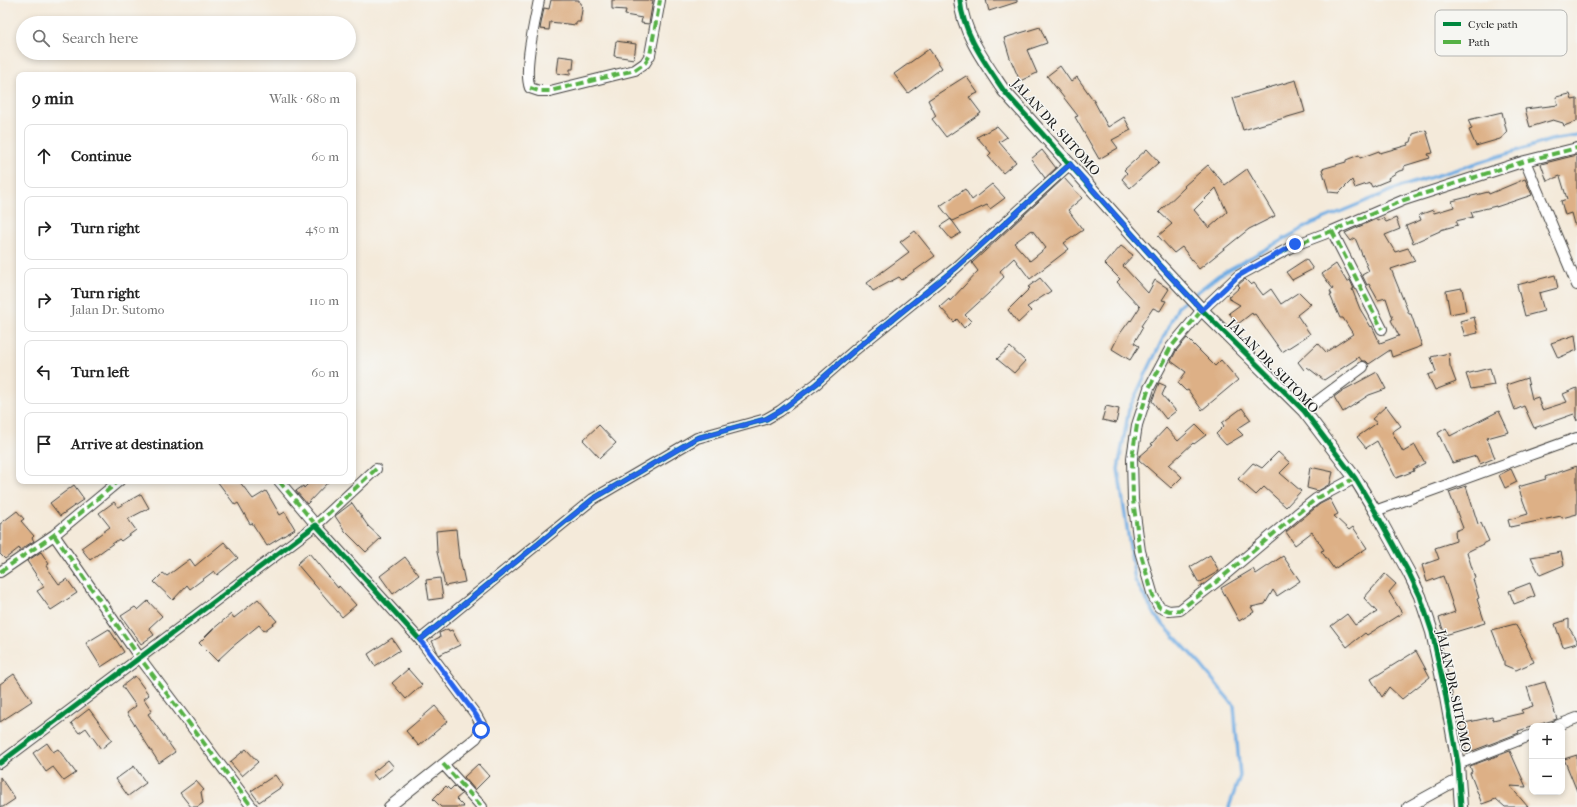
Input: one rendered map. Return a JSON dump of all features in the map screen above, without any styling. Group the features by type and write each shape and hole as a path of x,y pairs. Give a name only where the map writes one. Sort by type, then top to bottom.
{"street":[{"path":"539,0 530,55 528,81 530,88 539,91 550,91 634,70 645,63 650,55 660,0"},
{"name":"JALAN DR. SUTOMO","path":"960,0 961,8 972,39 987,66 1004,91 1172,278 1304,411 1355,478 1409,573 1420,596 1432,632 1458,764 1460,779 1460,807"},
{"path":"1355,478 1316,499 1180,610 1168,611 1159,607 1153,596 1140,551 1133,500 1132,458 1137,425 1149,388 1172,347 1202,309 1238,276 1295,244 1404,200 1525,161 1577,148"},
{"path":"1525,161 1577,285"},
{"path":"420,640 593,499 697,438 766,419 780,411 816,384 856,349 957,267 1070,164"},
{"path":"1332,230 1382,330"},
{"path":"1304,411 1363,367"},
{"path":"1375,511 1577,438"},
{"path":"0,763 316,525 376,469"},
{"path":"0,572 54,535 115,484"},
{"path":"282,484 316,525 420,640 476,715 481,724 481,730 476,738 389,807"},
{"path":"54,535 140,658 252,807"},
{"path":"1564,723 1577,718"},
{"path":"1458,764 1529,736"},
{"path":"443,764 482,807"},
{"path":"1408,807 1437,790 1460,779"}],"building":[{"path":"551,0 579,0 582,10 580,22 576,22 576,25 550,22 549,30 540,29 544,8 549,9"},
{"path":"612,0 653,0 649,24 641,23 642,18 625,15 626,10 612,9"},
{"path":"986,0 1017,0 1017,2 989,11"},
{"path":"1040,27 1047,43 1027,50 1037,73 1020,81 1010,58 1004,38"},
{"path":"616,41 636,44 634,59 614,56"},
{"path":"929,49 942,68 908,93 894,74"},
{"path":"559,56 574,58 573,69 570,69 570,75 557,73"},
{"path":"1060,66 1071,82 1077,77 1094,101 1108,127 1124,117 1131,130 1112,140 1118,148 1099,159 1075,117 1078,116 1047,76"},
{"path":"966,76 978,93 969,97 981,113 946,137 932,119 936,116 928,100"},
{"path":"1296,80 1305,112 1243,130 1233,98"},
{"path":"1570,94 1572,100 1577,99 1577,121 1564,126 1563,123 1553,120 1530,127 1525,109 1558,105 1556,97"},
{"path":"1502,112 1507,133 1500,139 1476,146 1469,130 1472,129 1468,120"},
{"path":"997,126 1007,137 999,142 1016,162 1003,173 988,156 991,153 977,137"},
{"path":"1426,130 1433,153 1428,154 1430,158 1404,166 1404,170 1399,171 1388,178 1389,180 1372,187 1370,183 1355,188 1352,180 1339,193 1329,192 1322,169 1346,162 1346,160 1359,155 1360,158 1379,151 1380,153 1408,145 1407,143 1411,142 1413,134"},
{"path":"1147,149 1159,162 1130,188 1122,179 1127,173 1124,170"},
{"path":"1042,150 1056,168 1045,178 1031,159"},
{"path":"1577,155 1577,224 1574,224 1571,213 1565,215 1561,201 1567,199 1560,176 1547,181 1541,164"},
{"path":"1208,165 1225,185 1247,169 1275,216 1249,229 1199,269 1182,247 1174,253 1158,236 1172,224 1159,212 1185,187 1184,186","holes":["1216,188 1227,212 1209,228 1194,210"]},
{"path":"1064,178 1082,198 1068,210 1083,230 1064,243 1069,249 1030,279 1014,258 1000,271 1004,277 965,315 971,321 964,328 957,319 954,322 940,307 949,299 950,301 978,271 972,263","holes":["1032,230 1046,248 1030,261 1014,243"]},
{"path":"1525,179 1532,195 1496,207 1471,212 1473,217 1456,221 1458,225 1440,230 1413,243 1406,226 1421,220 1419,215 1433,210 1434,213 1454,207 1452,201 1488,192 1489,194"},
{"path":"992,184 1005,198 990,209 987,205 952,221 940,206 965,189 972,200"},
{"path":"1383,218 1386,222 1396,218 1400,229 1385,235 1395,252 1408,248 1415,261 1391,269 1409,314 1411,314 1422,346 1392,357 1390,350 1369,364 1366,361 1362,361 1359,357 1324,380 1307,367 1304,370 1298,362 1318,343 1326,352 1353,334 1343,318 1340,318 1330,295 1332,295 1330,291 1333,289 1322,274 1336,264 1347,282 1350,280 1360,309 1371,327 1372,326 1380,343 1399,336 1391,320 1393,319 1386,298 1378,300 1362,275 1369,271 1355,238 1351,241 1345,233 1376,219 1377,221"},
{"path":"951,219 961,233 951,239 940,226"},
{"path":"915,231 935,256 902,280 899,277 873,291 867,283 909,252 900,242"},
{"path":"1121,246 1133,255 1123,266 1148,293 1155,280 1169,289 1162,300 1166,301 1160,311 1153,308 1141,326 1143,327 1134,343 1139,346 1130,360 1112,349 1119,335 1140,307 1117,282 1120,279 1105,264"},
{"path":"1306,259 1313,269 1292,280 1286,272"},
{"path":"1555,275 1558,288 1539,293 1544,311 1525,316 1517,285"},
{"path":"1040,278 1051,291 1027,307 1031,311 1018,323 1008,310 1030,288 1028,287"},
{"path":"1245,279 1251,285 1254,283 1263,295 1271,289 1281,304 1299,292 1311,304 1297,315 1310,334 1282,352 1255,314 1253,315 1252,313 1238,324 1229,313 1240,305 1228,298 1240,287 1238,285"},
{"path":"1462,288 1466,311 1450,314 1446,291"},
{"path":"1474,317 1478,333 1465,336 1460,321"},
{"path":"1575,335 1577,350 1558,358 1551,343"},
{"path":"1187,338 1215,366 1221,360 1238,380 1202,410 1188,390 1186,391 1178,383 1186,372 1171,361 1176,351"},
{"path":"1010,347 1025,361 1014,373 997,359"},
{"path":"1449,353 1450,366 1456,382 1435,390 1428,375 1436,372 1431,357"},
{"path":"1490,368 1494,385 1471,389 1466,374"},
{"path":"1377,372 1386,389 1369,395 1343,412 1334,397"},
{"path":"1527,378 1532,399 1538,397 1542,410 1567,402 1563,394 1577,388 1577,421 1574,414 1534,428 1524,406 1515,410 1506,385"},
{"path":"1159,383 1166,386 1162,395 1176,411 1166,419 1152,401"},
{"path":"1106,406 1119,409 1116,423 1102,420"},
{"path":"1386,406 1401,426 1392,432 1403,452 1415,445 1425,463 1413,469 1414,471 1396,478 1377,441 1366,448 1357,437 1377,423 1372,419"},
{"path":"1242,408 1251,420 1237,429 1243,435 1226,445 1216,434 1224,426 1222,423"},
{"path":"1499,411 1509,432 1487,438 1495,458 1480,464 1476,456 1452,463 1438,433 1446,428 1450,436"},
{"path":"599,425 616,443 600,458 583,440"},
{"path":"1196,425 1206,435 1194,444 1193,443 1169,465 1182,477 1171,488 1139,460 1139,457 1153,445 1151,444 1166,428 1178,441"},
{"path":"1278,452 1290,463 1280,473 1301,491 1286,507 1264,487 1256,495 1238,479 1253,463 1262,468"},
{"path":"1577,466 1577,514 1510,527 1508,520 1528,514 1518,487 1546,479 1545,477"},
{"path":"1310,467 1333,472 1330,484 1318,491 1307,488"},
{"path":"1511,469 1517,482 1505,488 1499,475"},
{"path":"219,484 241,484 253,499 266,491 280,515 285,512 295,529 267,546 252,523 250,524 238,503 235,505"},
{"path":"308,484 326,484 307,504 296,491 303,486 304,488"},
{"path":"74,485 84,499 60,516 50,503"},
{"path":"1466,486 1478,524 1481,523 1489,541 1467,552 1475,578 1473,579 1479,598 1477,599 1485,623 1445,635 1439,618 1455,612 1443,576 1427,582 1422,565 1439,559 1435,548 1456,541 1455,531 1463,528 1449,492"},
{"path":"141,494 149,508 128,519 136,530 121,541 119,539 90,560 81,548 110,527 99,513 114,502 118,507"},
{"path":"1330,499 1338,514 1334,516 1349,530 1353,527 1367,548 1334,569 1321,551 1324,550 1312,532 1295,545 1286,532 1320,504"},
{"path":"352,503 368,526 381,538 366,552 345,531 335,516"},
{"path":"17,511 24,519 21,521 34,536 32,538 34,541 20,550 19,548 5,559 0,554 0,524"},
{"path":"456,529 459,559 465,582 445,586 437,552 436,531"},
{"path":"224,542 238,558 217,575 214,571 190,589 187,585 173,600 154,582 163,573 167,576 190,559 195,566"},
{"path":"41,552 49,564 46,566 59,584 67,579 77,593 51,610 37,591 44,587 27,561"},
{"path":"1561,552 1564,565 1540,575 1531,557"},
{"path":"309,553 338,588 339,586 356,605 342,617 297,564"},
{"path":"1210,555 1219,571 1199,583 1190,567"},
{"path":"1283,556 1300,581 1277,596 1273,590 1265,604 1251,607 1254,612 1239,621 1221,588 1253,569 1256,574"},
{"path":"405,557 419,575 393,594 380,576"},
{"path":"1385,574 1396,584 1389,592 1402,613 1367,635 1365,633 1347,647 1331,626 1347,614 1355,625 1377,612 1364,598"},
{"path":"440,578 443,598 429,600 426,580"},
{"path":"1530,583 1535,596 1514,604 1509,591"},
{"path":"258,599 277,621 264,631 259,625 217,661 199,643 231,614 234,618"},
{"path":"148,601 162,616 149,628 154,635 141,644 121,616 135,607 138,610"},
{"path":"1569,619 1569,628 1577,640 1577,643 1563,647 1555,624"},
{"path":"1515,624 1527,644 1526,645 1534,662 1516,670 1504,665 1504,661 1492,630"},
{"path":"109,629 124,652 101,667 86,643"},
{"path":"448,629 449,631 452,630 460,645 439,655 432,641 440,637 439,633"},
{"path":"392,638 400,650 375,666 368,654"},
{"path":"1416,651 1430,677 1402,699 1389,687 1382,697 1371,679"},
{"path":"408,669 422,685 406,699 392,683"},
{"path":"14,674 32,701 0,722 0,684"},
{"path":"135,676 149,695 144,699 152,711 148,714 175,752 159,763 127,713 136,706 122,686"},
{"path":"1545,682 1557,719 1544,723 1529,723 1529,728 1518,731 1519,733 1467,753 1460,724 1492,717 1493,720 1523,713 1521,710 1533,706 1527,687"},
{"path":"435,706 448,721 419,746 406,731"},
{"path":"89,709 112,740 101,749 86,728 79,733 71,723"},
{"path":"47,743 53,752 58,749 76,773 64,781 53,767 46,772 33,753"},
{"path":"246,749 258,762 242,776 230,762"},
{"path":"1510,751 1526,787 1510,786 1528,807 1505,807 1496,799 1482,804 1470,773 1472,772 1470,766"},
{"path":"1577,755 1577,791 1565,761 1565,759"},
{"path":"388,760 394,767 378,780 372,773"},
{"path":"478,764 489,776 475,790 464,777"},
{"path":"134,766 146,783 128,796 116,779"},
{"path":"275,775 283,786 259,802 251,791"},
{"path":"0,777 15,799 3,807 0,807"},
{"path":"196,781 204,790 201,792 203,803 197,807 191,807 180,793"},
{"path":"446,786 450,790 454,786 462,794 456,799 464,807 441,807 433,799"}],"waterway":[{"path":"1229,807 1240,776 1234,706 1201,665 1157,618 1135,580 1118,469 1129,409 1178,307 1219,275 1311,224 1400,187 1551,140 1577,136"}],"marked path":[{"path":"530,88 539,91 550,91 635,70 645,63 650,55 660,0"},
{"path":"1355,478 1316,499 1220,579 1180,610 1169,611 1159,607 1153,596 1140,551 1133,500 1132,458 1137,425 1149,388 1171,347 1202,310 1238,276 1295,245 1404,200 1525,161 1577,148"},
{"path":"1332,231 1382,329"},
{"path":"282,484 316,525 376,469"},
{"path":"0,572 54,535 115,484"},
{"path":"54,535 140,658 252,807"},
{"path":"443,764 482,807"}],"cycle path":[{"path":"960,0 962,13 970,37 1004,91 1157,262 1202,310 1304,411 1355,478 1409,573 1420,596 1432,632 1458,764 1461,807"},
{"path":"0,763 316,525 420,640 593,499 697,438 766,419 780,411 816,384 856,349 957,267 1070,164"}],"route":[{"path":"481,730 481,724 476,715 420,640 593,499 684,444 728,428 766,419 780,411 816,384 856,349 957,267 1070,164 1202,310 1238,276 1295,244"}]}
